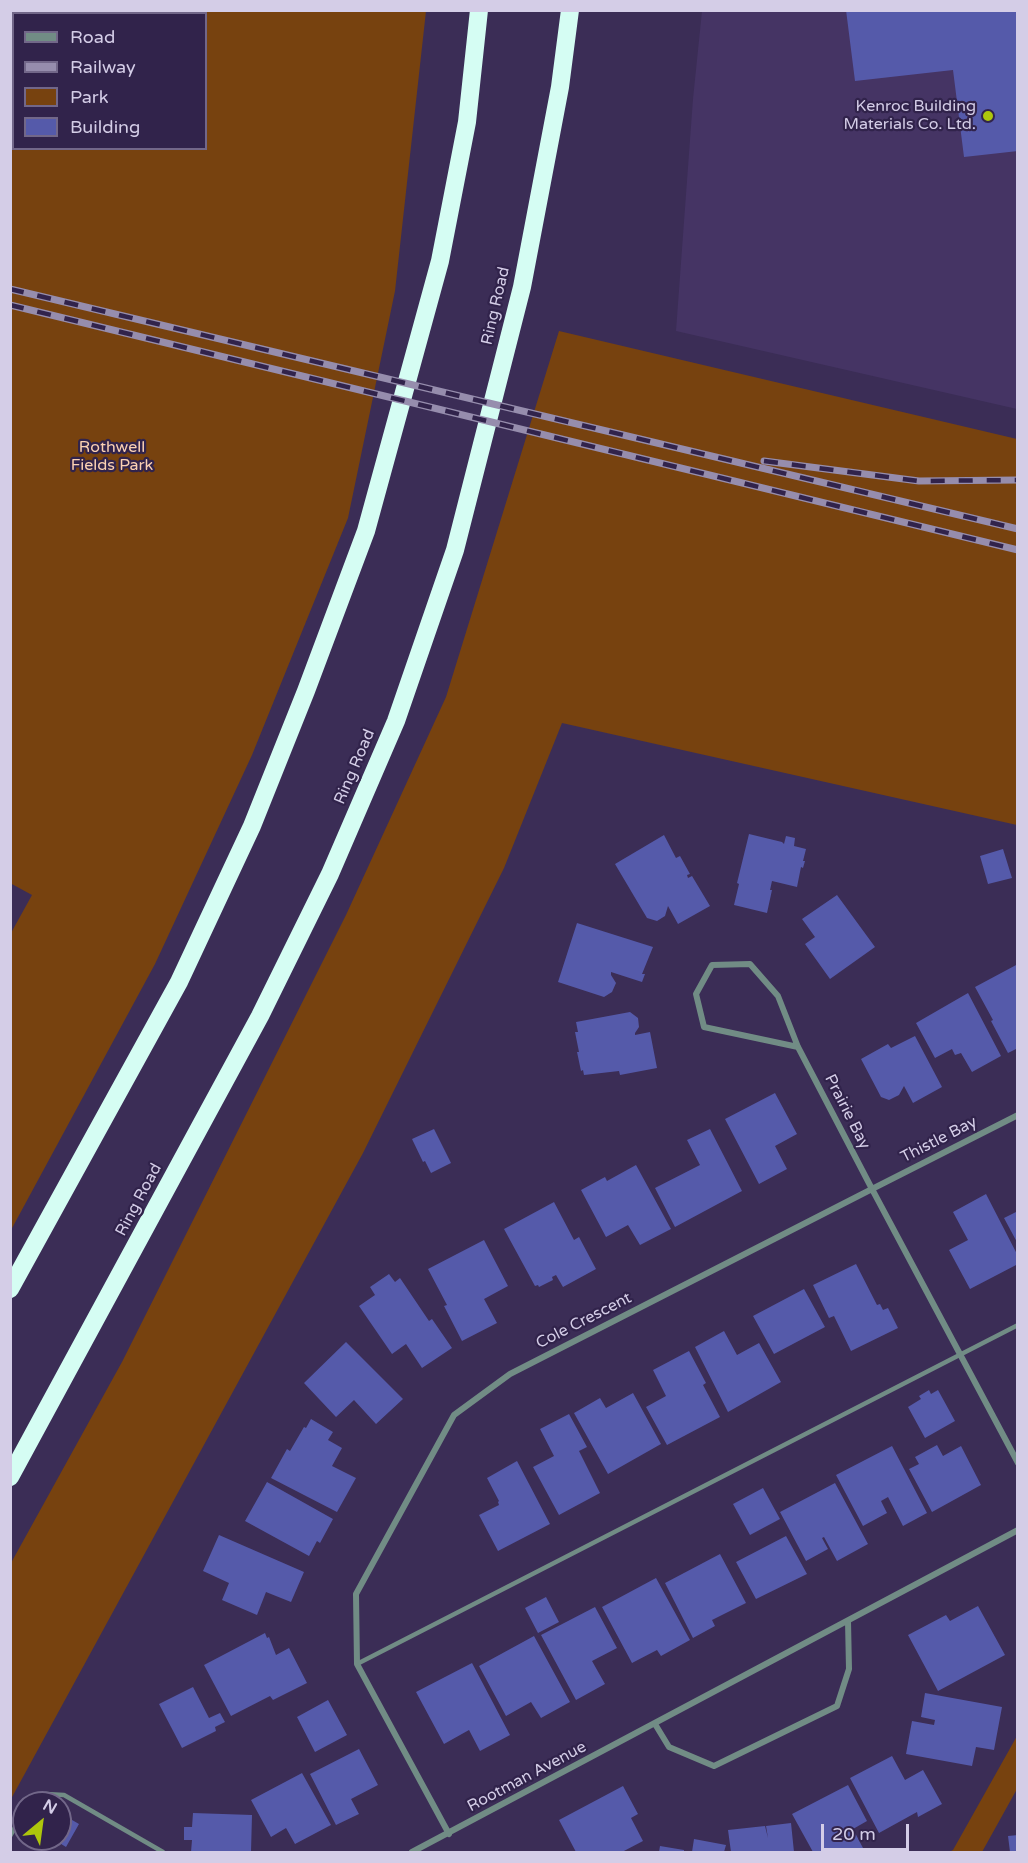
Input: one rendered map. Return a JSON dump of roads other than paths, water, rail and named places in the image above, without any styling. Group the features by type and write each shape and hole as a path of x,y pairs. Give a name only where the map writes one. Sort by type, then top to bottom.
{"highway":[{"path":"10,1289 184,972 252,826 306,692 362,542 440,261 467,122 478,10"},
{"name":"Ring Road","path":"10,1477 260,1016 330,874 396,721 455,549 522,287 560,87 570,10"}],"street":[{"name":"Prairie Bay","path":"798,1047 704,1027 696,994 712,965 750,964 778,996 798,1047 872,1190"},
{"name":"Thistle Bay","path":"872,1190 1017,1115"},
{"path":"872,1190 1017,1463"},
{"name":"Cole Crescent","path":"449,1834 357,1664 356,1594 454,1415 510,1374 872,1190"},
{"name":"Rootman Avenue","path":"412,1852 1017,1530"},
{"path":"655,1724 669,1748 714,1766 837,1706 849,1670 848,1621"}],"lane":[{"path":"357,1664 1017,1324"},
{"path":"72,1800 163,1852"}],"railway":[{"path":"10,289 1018,529"},
{"path":"10,305 1018,550"},
{"path":"764,461 919,481 1018,480"}],"place":[{"name":"Kenroc Building Materials Co. Ltd.","path":"988,116"}],"park label":[{"name":"Rothwell Fields Park","path":"112,457"}]}
